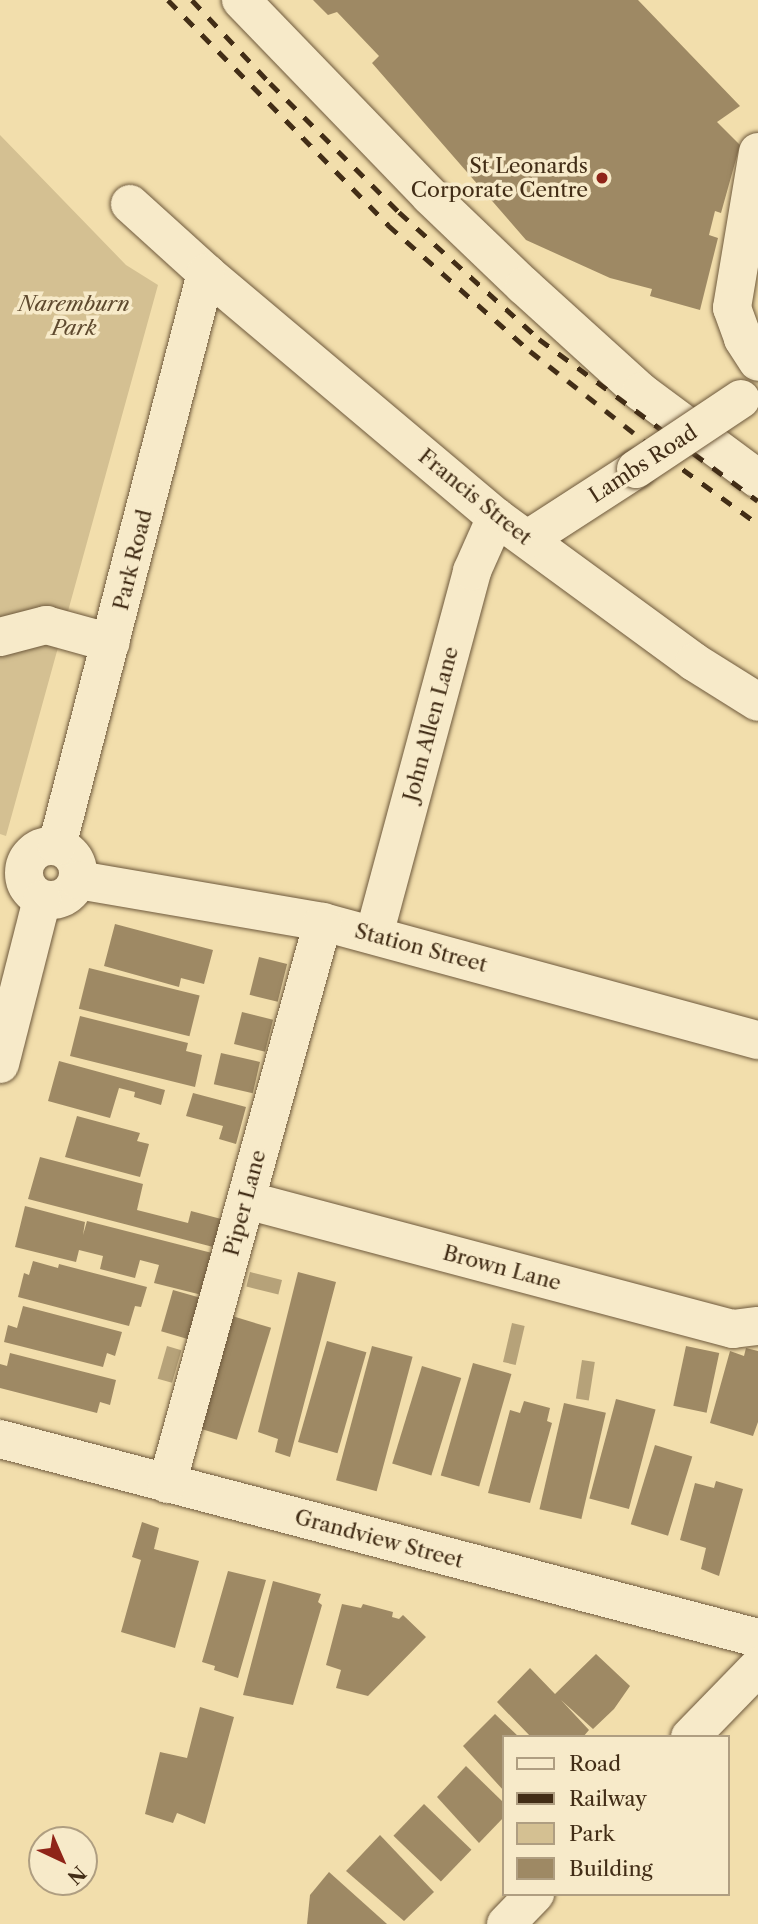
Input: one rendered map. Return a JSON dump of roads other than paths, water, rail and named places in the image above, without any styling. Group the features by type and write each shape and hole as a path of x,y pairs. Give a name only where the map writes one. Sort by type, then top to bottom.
{"street":[{"path":"241,0 430,196 524,286 641,392 758,479"},
{"path":"758,152 732,308 743,339 758,362"},
{"name":"Francis Street","path":"130,204 206,273 496,517 694,662 758,702"},
{"name":"Park Road","path":"57,846 206,273"},
{"name":"Lambs Road","path":"528,539 750,395"},
{"name":"John Allen Lane","path":"374,934 472,571 496,517"},
{"path":"0,637 46,625 111,643"},
{"path":"0,1063 22,881 32,854 47,846 57,846 75,859 78,880 74,889 62,898 22,881"},
{"name":"Station Street","path":"78,880 323,922 374,934 758,1040"},
{"name":"Piper Lane","path":"167,1484 323,922"},
{"name":"Brown Lane","path":"246,1200 733,1329 758,1326"},
{"name":"Grandview Street","path":"0,1439 758,1638"},
{"path":"692,1735 758,1667"},
{"path":"506,1924 533,1896"}],"railway":[{"path":"168,0 388,225 530,351 644,441 758,524"},
{"path":"192,0 270,83 399,212 539,339 758,501"}],"place":[{"name":"St Leonards Corporate Centre","path":"602,178"}],"park label":[{"name":"Naremburn Park","path":"74,316"}]}
